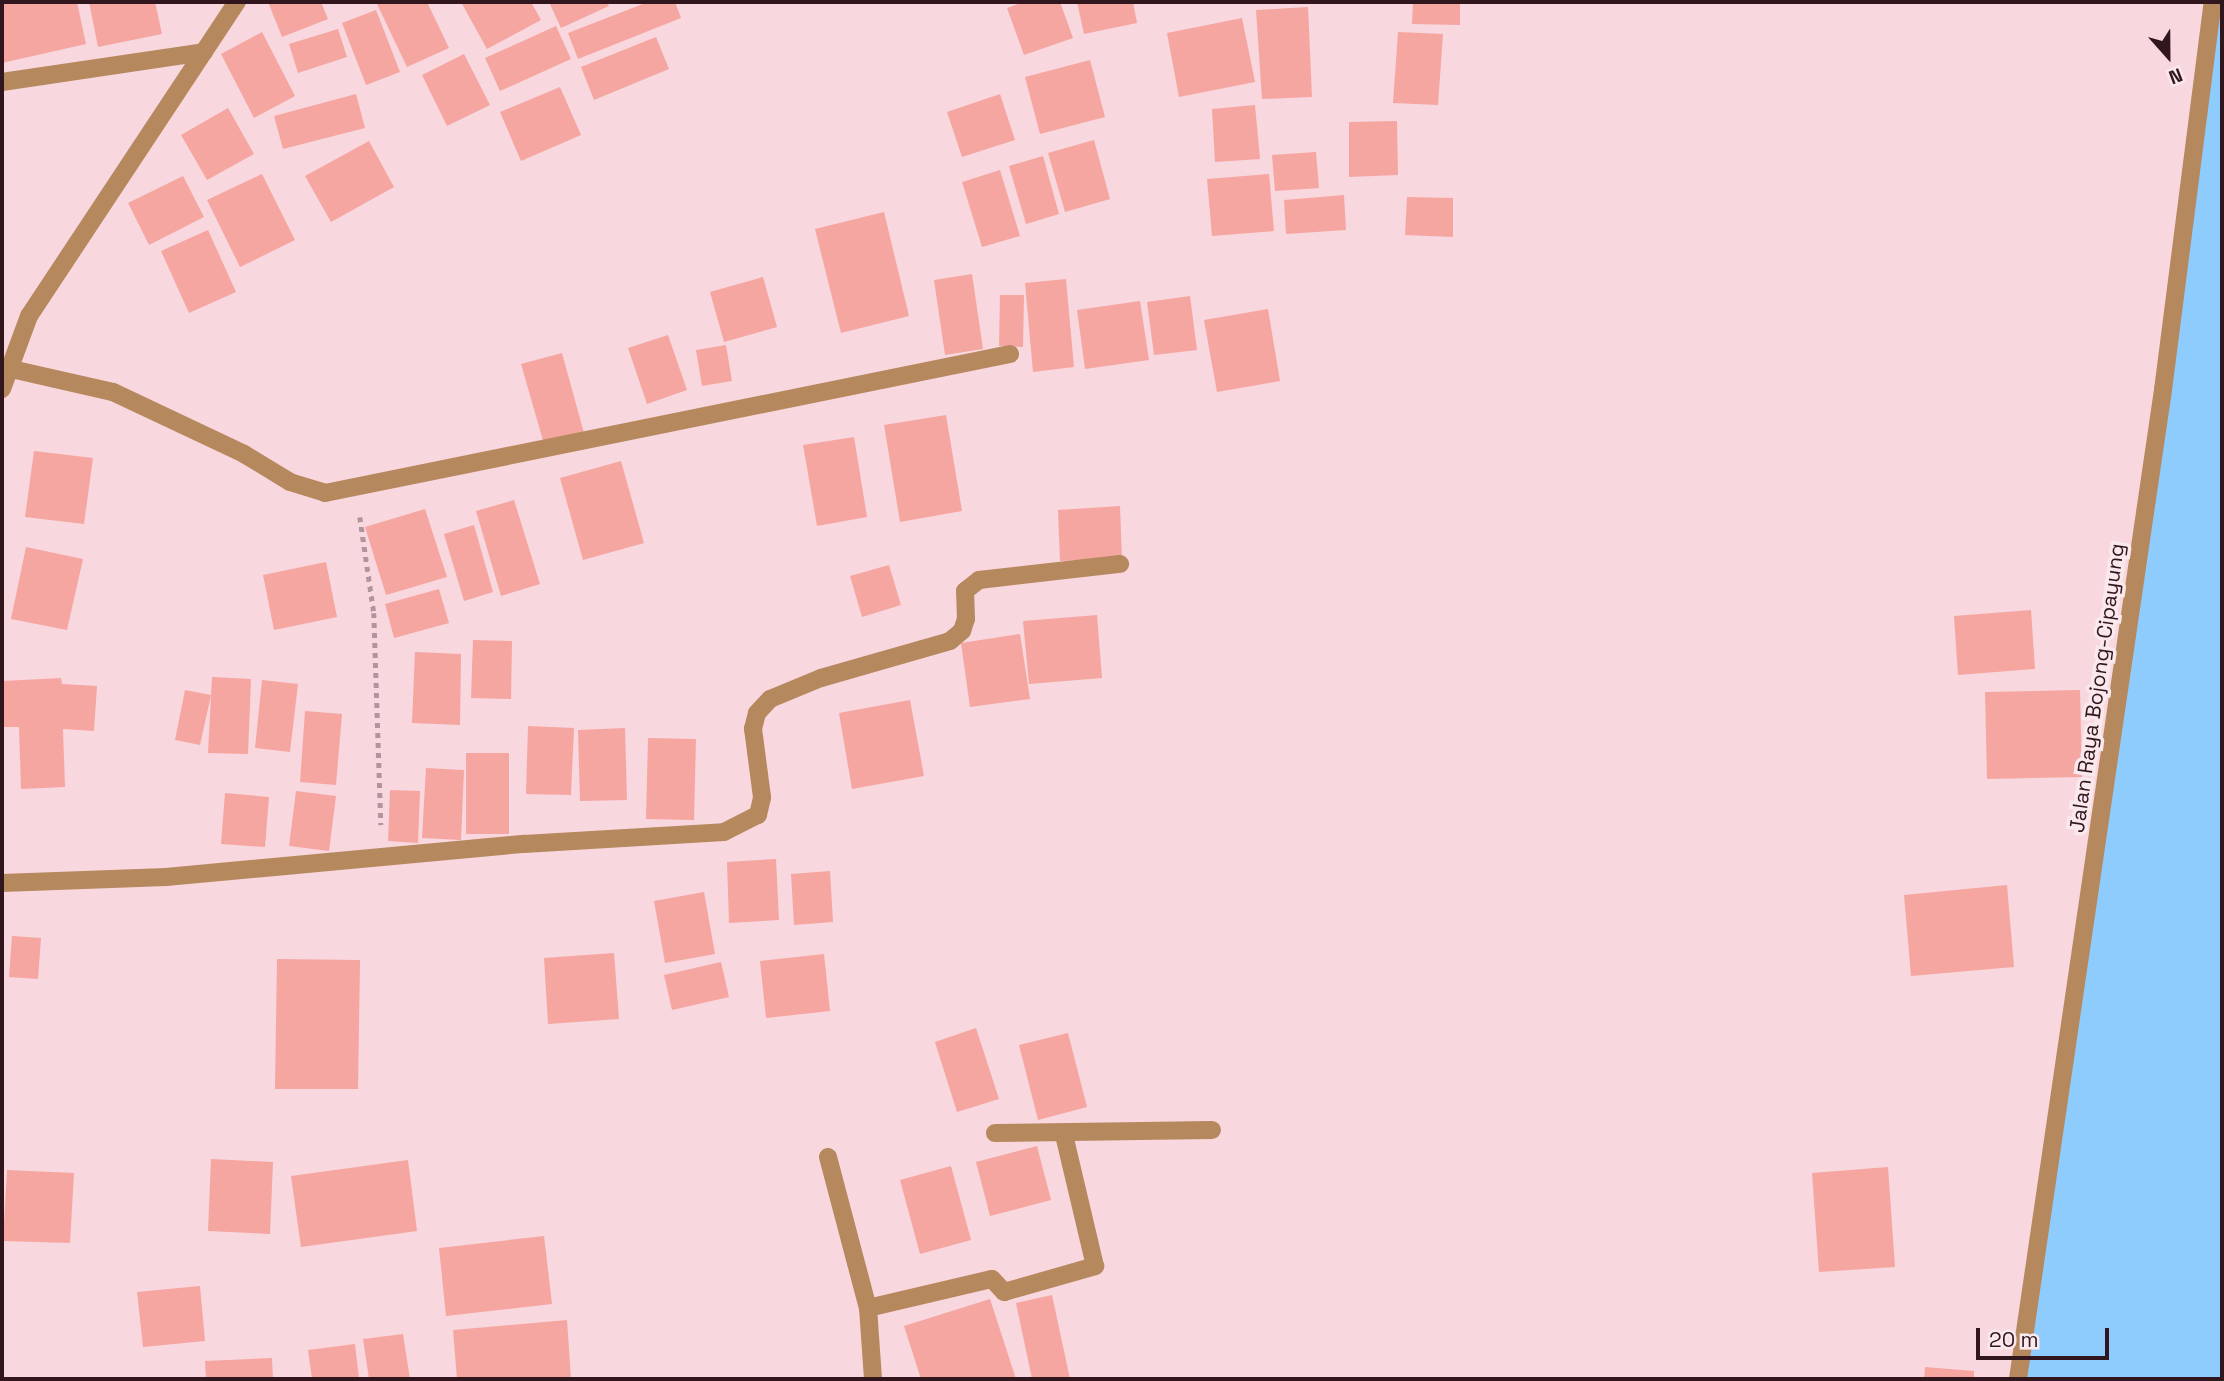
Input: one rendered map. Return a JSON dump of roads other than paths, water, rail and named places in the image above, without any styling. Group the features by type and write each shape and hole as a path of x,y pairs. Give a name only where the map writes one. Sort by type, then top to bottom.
{"street":[{"path":"2,389 7,368 29,316 237,2"},
{"name":"Jalan Raya Bojong-Cipayung","path":"2018,1379 2161,404 2213,2"},
{"path":"2,82 204,52"},
{"path":"7,368 113,392 244,454 290,482 325,493 355,490 528,450 1010,354"},
{"path":"2,883 166,877 524,844 675,837 743,826 758,816 762,797 753,729 757,713 770,699 821,678 950,641 962,631 970,584 1120,564"},
{"path":"995,1133 1064,1135 1212,1130"},
{"path":"868,1308 992,1279 1004,1292 1095,1266 1064,1135"},
{"path":"828,1157 868,1308 873,1379"}],"water":[{"path":"2209,2 2222,2 2222,1379 2016,1379"}]}
